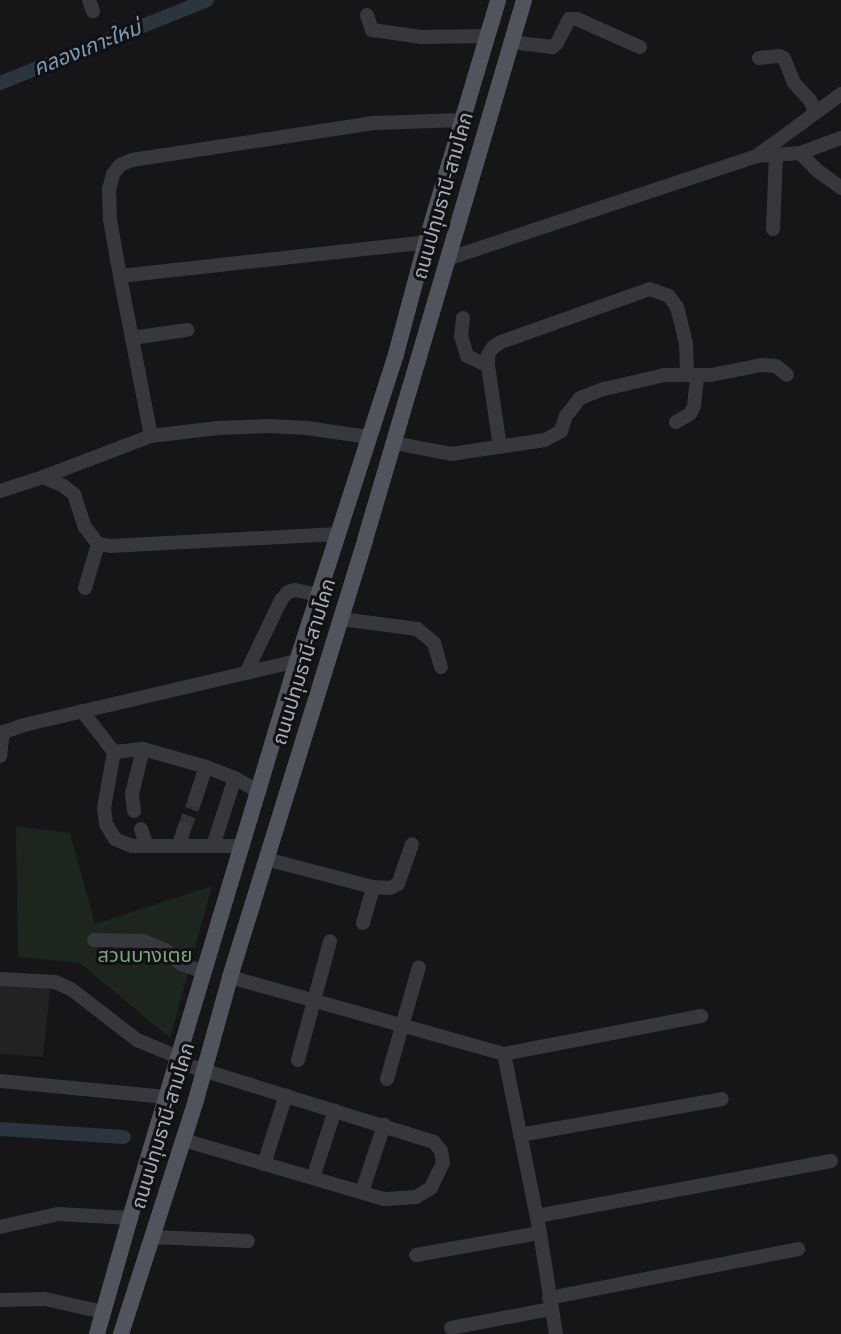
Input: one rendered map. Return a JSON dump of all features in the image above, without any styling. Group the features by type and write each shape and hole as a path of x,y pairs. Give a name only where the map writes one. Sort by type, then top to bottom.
{"main road":[{"name":"ถนนปทุมธานี-สามโคก","path":"97,1334 129,1218 297,662 396,354 426,242 498,0"},
{"name":"ถนนปทุมธานี-สามโคก","path":"121,1334 183,1140 230,977 394,443 524,0"}],"street":[{"path":"367,15 372,30 421,37 487,36"},
{"path":"511,42 553,47 569,19 577,19 640,48"},
{"path":"759,58 779,56 784,58 794,83 810,100 815,112"},
{"path":"757,156 841,94"},
{"path":"152,436 110,220 109,190 113,174 120,165 132,160 375,123 462,120"},
{"path":"447,259 757,156 800,153 841,138"},
{"path":"800,153 818,171 841,188"},
{"path":"772,229 776,154"},
{"path":"120,276 426,242"},
{"path":"501,447 488,366 488,355 494,347 501,342 650,289 669,296 677,307 686,343 692,375 694,406 690,414 676,422"},
{"path":"463,318 461,336 467,356 488,366"},
{"path":"132,338 187,330"},
{"path":"394,443 452,454 545,440 561,431 566,416 580,398 604,389 664,375 711,375 770,364 787,375"},
{"path":"0,491 152,436 218,428 270,426 307,428 369,437"},
{"path":"43,477 62,485 74,495 85,528 98,544 110,546 338,534"},
{"path":"85,588 98,544"},
{"path":"246,673 276,610 288,592 295,590 318,595"},
{"path":"340,618 417,629 434,643 441,667"},
{"path":"0,756 1,733 82,711 297,662"},
{"path":"82,711 114,752 104,808 106,824 115,839 132,846 242,846"},
{"path":"114,752 143,749 206,767 235,778 259,792"},
{"path":"134,810 132,794 143,749"},
{"path":"195,800 206,767"},
{"path":"213,846 235,778"},
{"path":"141,829 147,846"},
{"path":"179,846 184,829"},
{"path":"266,859 373,887 390,888 398,884 412,844"},
{"path":"363,923 373,887"},
{"path":"94,940 143,941 165,950 181,964 204,972"},
{"path":"298,1060 330,941"},
{"path":"387,1079 419,967"},
{"path":"230,977 504,1054 701,1016"},
{"path":"0,979 55,982 71,989 137,1040 177,1059 204,1071 434,1142 441,1151 443,1163 431,1188 416,1197 384,1199 183,1140"},
{"path":"504,1054 537,1216 556,1334"},
{"path":"0,1081 166,1097"},
{"path":"264,1164 286,1095"},
{"path":"520,1135 722,1099"},
{"path":"313,1178 335,1110"},
{"path":"362,1192 384,1125"},
{"path":"537,1216 831,1161"},
{"path":"0,1227 58,1214 129,1218"},
{"path":"416,1255 540,1233"},
{"path":"152,1237 248,1241"},
{"path":"451,1328 798,1249"},
{"path":"0,1300 45,1299 104,1312"}],"shaded area":[{"path":"0,975 51,980 43,1057 0,1054"}],"green space":[{"name":"สวนบางเตย","path":"16,826 70,833 95,924 212,886 170,1038 80,963 18,957"}],"waterway":[{"name":"คลองเกาะใหม่","path":"0,83 207,0"},
{"path":"0,1129 124,1137"}],"tunnel":[{"path":"184,829 195,800"}]}
